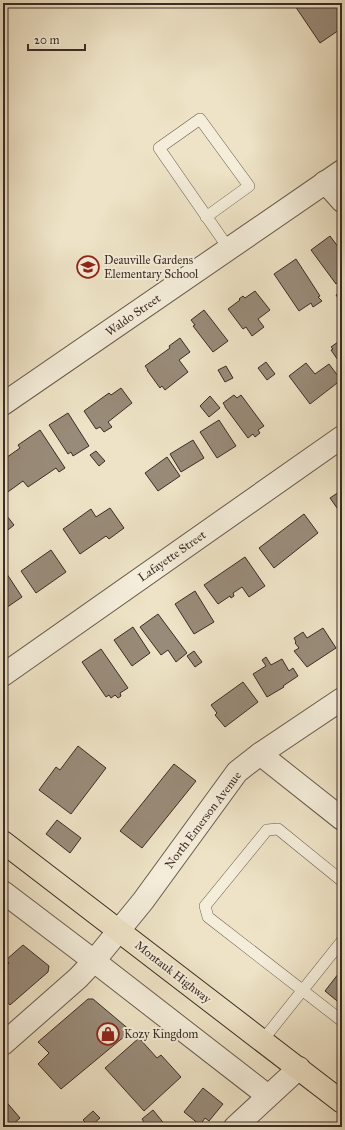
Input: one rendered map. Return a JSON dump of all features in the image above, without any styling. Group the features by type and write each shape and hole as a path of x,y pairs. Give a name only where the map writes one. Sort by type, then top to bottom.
{"main road":[{"name":"Montauk Highway","path":"3,842 342,1102"}],"street":[{"path":"334,176 342,200"},
{"name":"Waldo Street","path":"3,404 334,176"},
{"name":"Lafayette Street","path":"3,674 342,437"},
{"name":"North Emerson Avenue","path":"3,1044 78,978 120,931 237,772 260,754 342,700"},
{"path":"260,754 342,819"},
{"path":"3,892 268,1096"},
{"path":"235,1127 299,1068"}],"lane":[{"path":"206,217 249,186 200,119 159,148 206,217 228,249"},
{"path":"342,881 278,829 267,830 205,906 208,916 342,1021"},
{"path":"262,1041 342,941"}],"building":[{"path":"293,3 342,3 342,28 320,43"},
{"path":"330,236 342,252 342,279 336,284 311,250"},
{"path":"296,259 320,296 318,297 322,301 313,307 311,303 299,311 274,274"},
{"path":"255,291 270,310 258,319 264,327 252,336 246,327 243,329 228,309 243,296 245,298"},
{"path":"342,291 342,304 336,295"},
{"path":"204,310 228,341 213,352 193,326 195,325 191,320"},
{"path":"180,338 190,352 179,360 188,372 165,390 162,386 160,388 145,366 170,348 169,346"},
{"path":"342,339 342,366 331,350 333,349 331,347"},
{"path":"266,362 275,374 267,380 258,368"},
{"path":"306,363 315,374 329,364 341,380 310,404 289,376"},
{"path":"226,366 233,378 225,382 218,370"},
{"path":"121,388 132,403 108,422 112,427 104,432 100,427 96,429 84,411 109,393 111,395"},
{"path":"234,395 237,398 241,395 264,426 258,430 260,433 255,437 253,434 248,438 223,403"},
{"path":"210,396 220,408 209,417 200,406"},
{"path":"68,413 89,446 73,456 71,452 68,454 49,425"},
{"path":"219,420 236,446 217,458 200,432"},
{"path":"40,430 65,468 59,472 56,468 28,487 23,481 5,494 3,492 3,460 20,448 18,445"},
{"path":"193,440 204,458 181,472 170,454"},
{"path":"96,451 105,461 99,466 90,455"},
{"path":"167,457 180,476 158,491 145,473"},
{"path":"342,490 342,515 330,498"},
{"path":"110,508 124,528 109,539 106,536 80,554 63,529 91,509 96,517"},
{"path":"3,511 14,525 3,534"},
{"path":"304,514 318,533 274,568 259,548"},
{"path":"51,550 66,572 36,593 21,571"},
{"path":"245,557 265,586 249,597 242,587 233,593 234,596 231,598 230,596 218,604 204,585"},
{"path":"3,568 22,597 3,610"},
{"path":"195,591 214,622 194,634 175,604"},
{"path":"158,614 187,653 176,662 168,650 161,655 140,627"},
{"path":"133,627 150,653 132,666 114,640"},
{"path":"323,628 336,648 307,667 294,651 299,648 295,643 294,638 303,632 307,638"},
{"path":"101,649 128,688 120,693 121,696 118,698 115,695 111,698 109,695 106,697 82,662"},
{"path":"194,651 202,662 195,667 187,656"},
{"path":"266,657 271,665 282,659 289,671 293,668 298,676 283,686 284,687 267,697 253,674 266,666 262,660"},
{"path":"243,682 258,702 225,727 215,715 217,713 211,705"},
{"path":"78,746 106,768 71,814 39,790 56,767 60,770"},
{"path":"174,764 196,781 142,848 120,831"},
{"path":"57,820 81,838 70,853 46,834"},
{"path":"23,945 49,966 48,972 10,1005 3,997 3,969 9,963 6,960"},
{"path":"342,969 342,1005 325,991"},
{"path":"88,999 93,999 131,1031 61,1089 38,1064 49,1053 38,1042"},
{"path":"139,1038 157,1058 161,1055 181,1077 144,1111 105,1068"},
{"path":"203,1088 223,1104 209,1121 205,1118 200,1125 184,1112"},
{"path":"3,1098 20,1118 10,1127 3,1127"},
{"path":"153,1110 166,1126 165,1127 147,1127 142,1119"},
{"path":"93,1111 100,1118 90,1127 83,1120"}],"place":[{"name":"Deauville Gardens Elementary School","path":"88,267"},
{"name":"Kozy Kingdom","path":"108,1034"}]}
